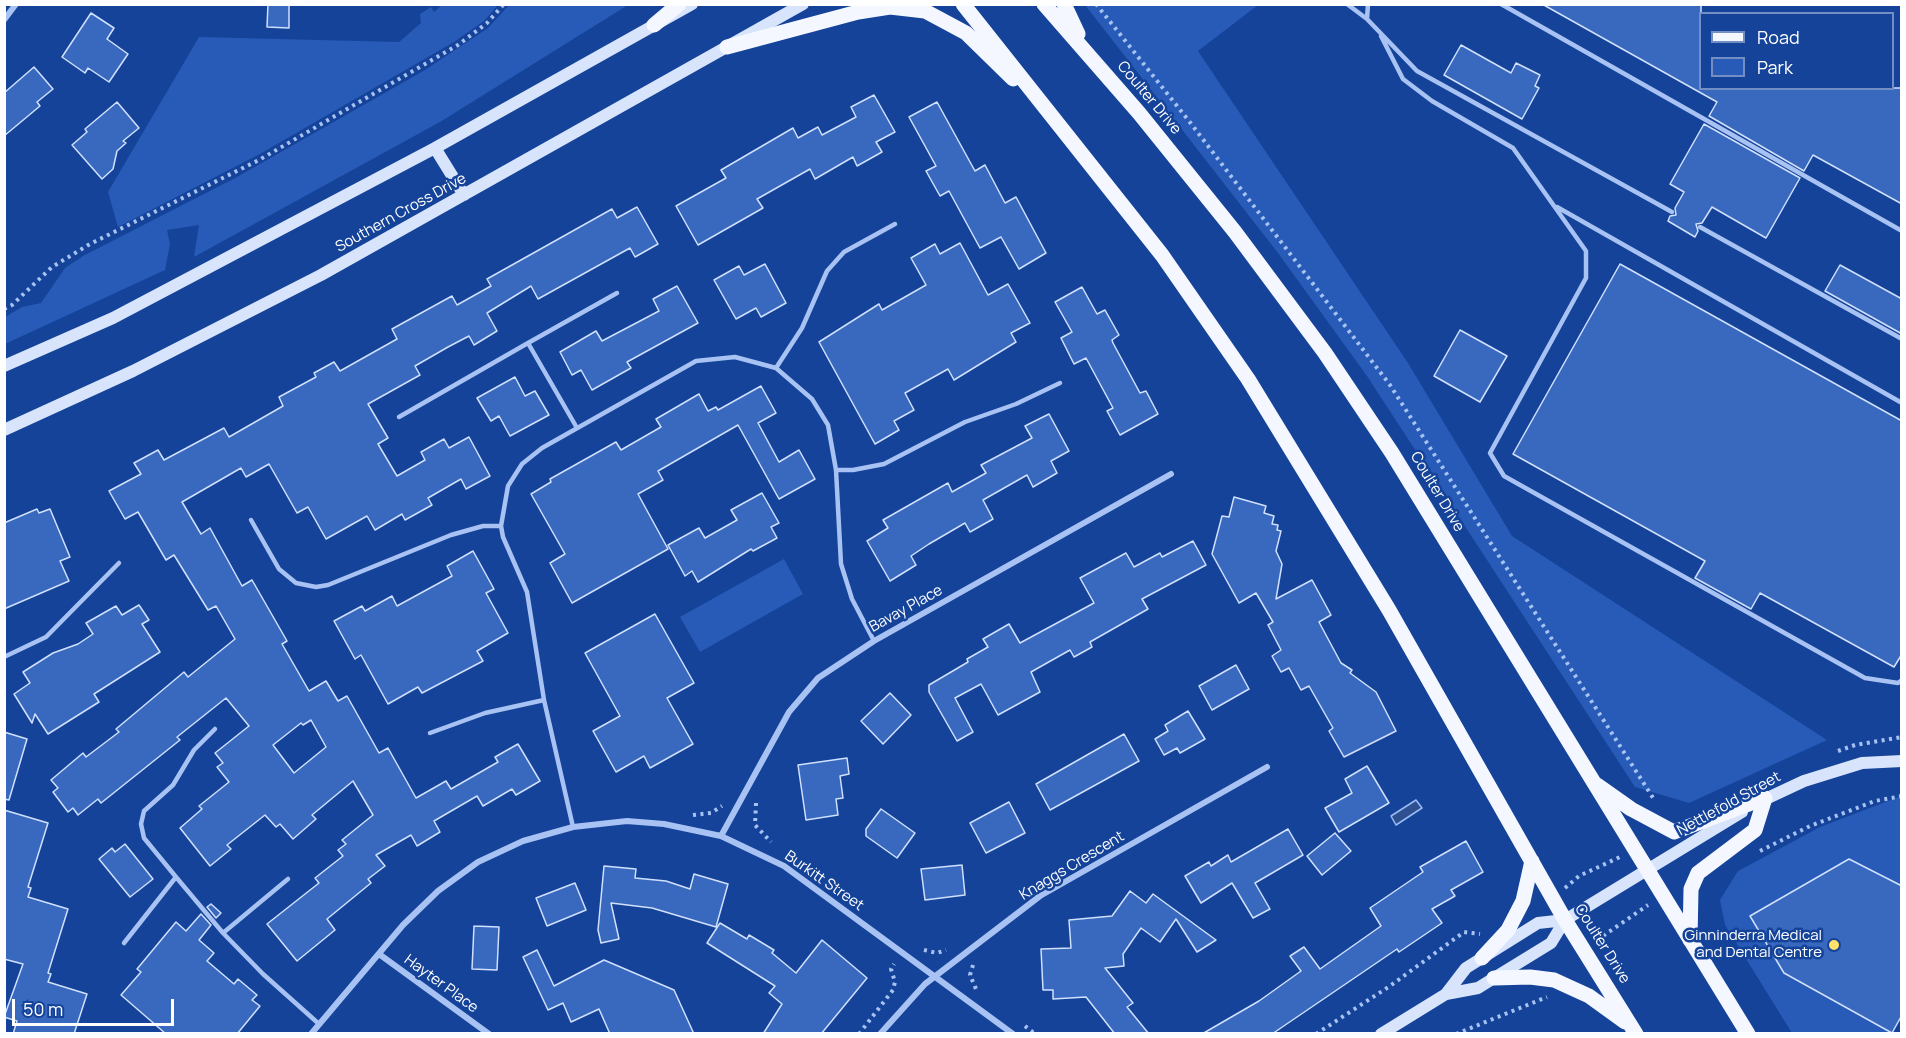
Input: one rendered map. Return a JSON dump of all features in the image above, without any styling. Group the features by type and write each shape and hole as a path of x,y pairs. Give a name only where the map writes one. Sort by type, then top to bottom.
{"main road":[{"path":"654,25 679,4"},
{"path":"4,366 113,318 435,148 692,4"},
{"name":"Southern Cross Drive","path":"4,430 133,371 321,275 803,4"},
{"name":"Coulter Drive","path":"963,4 1067,132 1162,255 1248,379 1383,600 1565,920 1634,1030"},
{"name":"Coulter Drive","path":"1044,4 1086,51 1235,232 1325,353 1392,453 1748,1034"},
{"path":"1064,4 1086,51"},
{"path":"728,47 858,12 890,7 925,11 966,33 1067,132"},
{"path":"435,148 464,195"},
{"name":"Nettlefold Street","path":"1565,920 1645,869 1765,798 1804,781 1862,763 1902,761"},
{"path":"1592,782 1631,809 1674,832 1765,798"},
{"path":"1690,941 1690,889 1698,873 1755,830 1765,798"},
{"path":"1482,958 1508,930 1516,915 1523,901 1532,861"},
{"path":"1381,1034 1446,994 1466,968 1538,923 1565,920"},
{"path":"1446,994 1478,988 1551,943 1565,920"},
{"path":"1494,978 1530,977 1554,980 1589,996 1634,1030"}],"street":[{"path":"4,20 16,4"},
{"name":"Bavay Place","path":"721,836 789,712 818,678 874,641 1171,474"},
{"name":"Knaggs Crescent","path":"880,1034 925,984 1040,896 1267,767"},
{"name":"Burkitt Street","path":"311,1034 379,954 438,891 478,862 523,841 573,827 636,822 664,824 721,836 784,866 1013,1034"},
{"name":"Hayter Place","path":"379,954 489,1034"}],"lane":[{"path":"1347,4 1367,19 1380,36 1403,79 1432,101 1513,148 1586,251 1586,278 1490,453 1504,476 1865,678 1898,683 1902,680"},
{"path":"1367,19 1368,4"},
{"path":"1501,4 1902,231"},
{"path":"1380,36 1417,70 1672,212"},
{"path":"1556,206 1902,403"},
{"path":"776,369 802,328 827,271 844,252 896,224"},
{"path":"1700,227 1902,339"},
{"path":"399,417 617,293"},
{"path":"528,343 577,428"},
{"path":"573,827 544,700 527,592 503,537 501,526 508,486 522,464 542,448 696,361 735,357 776,369 795,382 822,411 833,440 841,564 852,599 874,641"},
{"path":"836,470 853,470 884,464 965,422 1016,404 1060,383"},
{"path":"251,520 279,570 296,583 316,587 328,585 451,535 483,526 501,526"},
{"path":"4,657 46,637 119,563"},
{"path":"430,733 485,713 544,700"},
{"path":"215,729 194,750 173,785 144,811 141,824 144,838 223,933 263,974 319,1024"},
{"path":"124,943 176,877"},
{"path":"223,933 288,879"}],"path":[{"path":"4,309 52,267 90,244 259,159 458,45 487,23 504,4"},
{"path":"1096,4 1189,121 1390,385 1659,808"},
{"path":"1834,752 1856,745 1902,737"},
{"path":"1758,852 1810,826 1875,801 1902,796"},
{"path":"756,802 755,825 760,834 773,844"},
{"path":"687,814 711,813 724,804"},
{"path":"1583,949 1662,896"},
{"path":"1316,1034 1390,986 1464,932 1485,934"},
{"path":"919,946 926,951 938,953 947,950 963,936 979,956 973,964 970,975 978,991"},
{"path":"859,1034 893,990 895,982 891,969 895,962"},
{"path":"1456,1034 1547,998"},
{"path":"1018,1022 1035,1034"}],"green space":[{"path":"442,5 498,5 484,21 454,42 258,155 118,227 108,192 199,37 399,42 421,23 420,14 431,7 434,12"},
{"path":"509,5 628,5 440,122 194,257 199,225 167,230 170,244 165,270 5,344 5,317 22,307 41,303 65,268 83,256 237,177 425,70 488,28"},
{"path":"1085,5 1258,5 1198,51 1408,363 1512,536 1827,740 1689,803 1635,787 1367,376 1278,253"},
{"path":"784,559 803,594 700,652 680,617"},
{"path":"1901,796 1901,886 1784,973 1892,1033 1792,1033 1725,925 1720,900 1738,871 1820,827"}],"shaded area":[{"path":"1416,800 1422,808 1396,825 1391,816"}],"building":[{"path":"268,4 289,4 289,28 267,27"},
{"path":"1542,4 1701,4 1701,12 1699,12 1699,90 1894,90 1894,88 1902,88 1902,204 1813,155 1804,171 1709,116 1717,102"},
{"path":"91,13 114,28 107,39 128,54 109,82 88,68 85,73 62,57"},
{"path":"1461,45 1511,73 1516,63 1540,75 1535,86 1539,88 1522,119 1444,75"},
{"path":"34,67 53,89 37,102 40,106 4,136 4,93"},
{"path":"874,95 895,132 876,142 882,152 857,166 853,157 815,179 810,169 757,199 763,208 698,245 676,206 726,178 721,170 793,128 798,138 818,127 822,135 856,117 851,107"},
{"path":"117,102 139,128 123,141 126,143 117,151 113,169 102,179 72,145 87,132 85,129"},
{"path":"937,102 975,171 985,165 1005,203 1016,197 1046,253 1019,269 1001,237 980,248 949,191 940,196 926,171 936,166 909,117"},
{"path":"1704,124 1800,178 1766,238 1712,207 1702,223 1696,224 1698,231 1695,237 1668,221 1670,216 1676,215 1675,208 1684,192 1670,184"},
{"path":"637,207 658,244 635,257 630,248 538,299 531,286 487,313 497,331 474,345 469,336 448,347 415,366 420,375 368,404 388,438 378,444 397,476 425,460 421,452 444,439 449,448 469,437 490,476 466,489 461,479 428,498 432,505 405,520 402,514 375,530 367,516 326,539 308,507 297,513 269,464 246,477 241,468 182,502 201,534 210,528 242,586 252,580 287,641 282,644 309,691 326,681 338,701 347,696 379,753 388,748 416,798 446,781 451,789 498,762 495,757 518,744 540,781 516,795 512,789 483,806 477,796 434,821 440,832 417,846 411,835 376,855 385,866 368,879 371,883 327,919 335,930 297,961 267,924 319,883 315,878 343,856 338,850 346,844 342,840 373,815 353,781 312,815 316,819 293,839 280,824 276,827 265,815 227,845 231,849 210,866 180,828 202,809 199,806 229,782 217,767 223,763 215,753 249,726 226,698 177,737 180,740 101,803 98,799 78,815 73,808 68,812 53,792 58,788 51,780 83,753 86,757 119,732 116,729 184,672 188,677 235,639 216,606 208,610 174,555 166,560 138,512 125,519 109,491 141,474 134,463 158,450 164,460 224,428 229,437 283,406 279,397 316,377 314,373 334,362 340,371 397,339 392,329 452,296 457,305 491,286 487,279 612,209 617,218","holes":["311,720 326,747 294,773 273,745 301,723 303,725"]},
{"path":"960,243 988,295 1008,284 1030,323 1011,333 1016,342 954,380 948,369 905,393 914,410 894,421 899,430 875,444 819,342 879,304 882,310 926,285 911,258 935,244 940,254"},
{"path":"765,264 786,303 761,317 756,308 736,319 714,280 739,266 744,275"},
{"path":"1620,264 1902,421 1902,654 1894,667 1760,593 1751,609 1695,578 1705,561 1513,454"},
{"path":"1840,265 1902,299 1902,334 1825,291"},
{"path":"677,286 698,323 627,362 631,368 592,390 581,370 572,375 560,352 596,331 602,341 659,311 653,299"},
{"path":"1082,287 1097,314 1105,310 1119,335 1112,340 1113,343 1140,393 1146,391 1158,414 1120,435 1107,411 1113,408 1086,358 1074,364 1061,338 1072,332 1055,302"},
{"path":"1460,330 1507,356 1480,402 1434,376"},
{"path":"515,377 525,396 535,391 549,415 510,436 499,416 491,421 477,398"},
{"path":"761,386 776,413 758,423 779,462 799,450 815,479 779,499 738,425 658,471 663,480 638,494 668,549 572,603 550,563 565,554 531,494 551,482 550,479 616,442 621,450 661,427 656,419 699,394 708,411 716,407 718,410"},
{"path":"1049,414 1069,451 1051,461 1057,473 1033,487 1027,475 983,500 993,519 970,532 965,523 929,544 911,556 916,565 890,581 867,541 888,528 883,520 948,483 952,492 986,473 981,465 1032,438 1025,426"},
{"path":"762,493 779,523 771,527 777,538 753,551 751,549 698,582 692,571 685,576 668,545 699,528 705,538 737,520 731,510"},
{"path":"1234,497 1266,506 1264,513 1274,516 1272,524 1278,525 1277,530 1281,531 1276,551 1282,564 1276,599 1312,580 1331,615 1319,622 1341,663 1352,670 1350,673 1376,692 1396,731 1344,757 1329,731 1333,728 1309,686 1301,690 1289,668 1281,672 1272,656 1281,650 1268,625 1273,622 1256,593 1239,603 1212,554 1222,516 1229,517"},
{"path":"37,509 39,513 50,509 70,557 60,561 69,581 4,609 4,523"},
{"path":"1193,541 1206,565 1142,599 1148,609 1090,642 1092,647 1074,657 1070,650 1031,672 1040,692 998,715 981,684 955,698 973,732 957,741 929,692 929,685 988,647 983,639 1009,624 1020,643 1094,603 1080,578 1126,553 1134,567 1160,553 1162,557"},
{"path":"473,551 494,589 486,593 508,633 477,651 483,661 422,693 418,687 388,704 361,655 355,659 334,621 362,606 365,611 392,596 397,606 452,576 447,566"},
{"path":"139,605 149,620 142,624 160,652 94,694 99,702 48,734 35,714 32,723 14,694 30,683 23,672 53,653 78,644 93,634 86,623 116,606 122,615"},
{"path":"655,614 694,683 667,698 693,744 650,768 644,756 616,772 593,731 620,716 585,653"},
{"path":"1236,665 1249,689 1212,710 1199,686"},
{"path":"890,693 911,715 883,744 861,721"},
{"path":"1188,711 1205,739 1180,753 1177,748 1164,755 1155,739 1168,731 1165,725"},
{"path":"4,732 27,739 9,800 4,799"},
{"path":"1124,734 1139,761 1050,810 1036,784"},
{"path":"847,758 849,774 840,776 843,798 836,799 838,815 806,820 798,765"},
{"path":"1367,766 1389,803 1339,832 1325,808 1352,793 1345,779"},
{"path":"1009,802 1025,833 986,853 970,823"},
{"path":"881,809 915,833 897,858 866,836 866,829"},
{"path":"4,810 48,823 28,887 31,888 28,897 68,909 48,973 51,974 48,982 87,994 74,1034 13,1034 17,1021 4,1017 23,964 4,959"},
{"path":"1288,829 1303,855 1255,883 1270,909 1253,918 1232,883 1201,903 1185,876 1209,862 1211,866 1228,855 1231,862"},
{"path":"1335,833 1351,851 1322,875 1307,856"},
{"path":"1466,841 1483,872 1451,890 1455,896 1432,909 1442,923 1399,952 1397,949 1272,1034 1202,1034 1259,1001 1301,971 1290,956 1304,947 1320,969 1381,926 1370,908 1423,872 1420,867"},
{"path":"125,844 153,879 130,897 99,859 112,848 115,852"},
{"name":"Ginninderra Medical and Dental Centre","path":"1849,859 1902,886 1902,1015 1892,1033 1784,973 1750,916"},
{"path":"962,865 965,895 925,900 921,869"},
{"path":"604,866 636,869 635,878 666,881 690,889 694,874 728,884 716,927 652,908 611,903 619,939 601,943 598,930"},
{"path":"575,883 586,910 547,926 536,898"},
{"path":"1130,891 1146,903 1153,894 1216,940 1197,952 1176,919 1160,942 1141,928 1123,954 1124,966 1105,968 1133,1003 1127,1007 1149,1034 1115,1034 1086,997 1053,999 1053,990 1043,990 1041,949 1071,948 1069,920 1112,916"},
{"path":"211,904 221,913 216,918 207,907"},
{"path":"201,914 211,925 199,940 214,953 207,961 234,984 238,979 257,995 252,1000 260,1006 237,1034 166,1034 121,995 141,972 137,969 176,922 186,931"},
{"path":"720,923 747,939 749,935 774,950 772,953 796,973 822,940 867,978 821,1034 763,1034 782,1004 769,993 775,986 707,943"},
{"path":"474,926 499,927 497,970 472,969"},
{"path":"537,950 554,986 604,960 674,990 694,1034 610,1034 599,1009 571,1022 563,1003 548,1010 523,957"}],"place":[{"name":"Ginninderra Medical and Dental Centre","path":"1834,945"}]}
